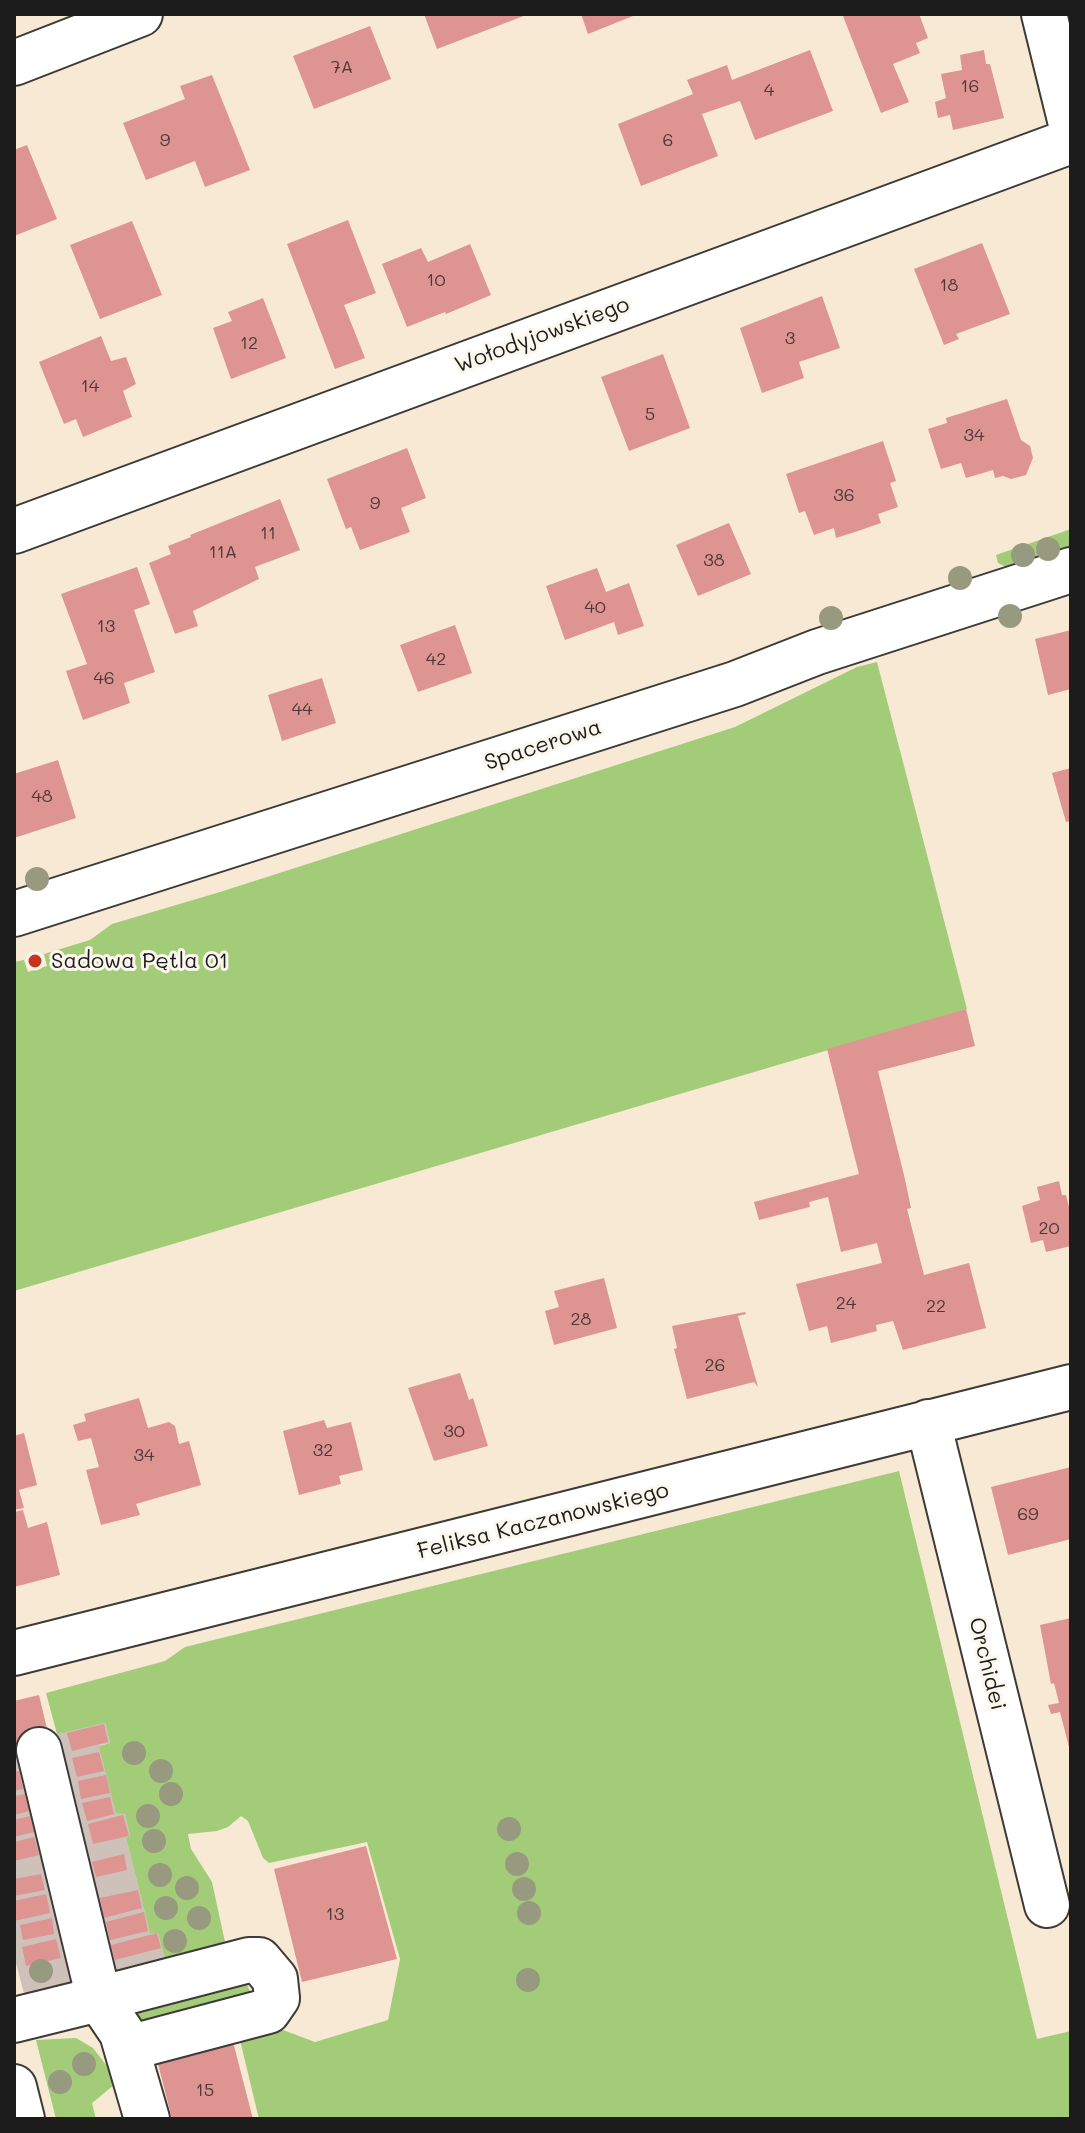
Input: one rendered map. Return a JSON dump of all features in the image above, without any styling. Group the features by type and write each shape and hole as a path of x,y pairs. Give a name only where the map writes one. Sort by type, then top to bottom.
{"street":[{"path":"14,63 140,14"},
{"path":"1044,14 1071,124"},
{"name":"Wołodyjowskiego","path":"14,531 1071,141"},
{"name":"Spacerowa","path":"14,914 735,684 817,652 1071,570"},
{"name":"Feliksa Kaczanowskiego","path":"14,1653 1071,1387"},
{"name":"Orchidei","path":"928,1422 1047,1905"},
{"path":"39,1750 99,1999 122,2033 147,2119"},
{"path":"14,2020 249,1960 259,1960 275,1979 277,1998 268,2011 128,2048"},
{"path":"14,2087 22,2119"}],"shaded area":[{"path":"105,1723 110,1743 100,1745 117,1813 125,1813 130,1836 126,1838 150,1932 158,1932 166,1964 25,1997 14,1956 14,1742"}],"green space":[{"path":"1071,529 1071,550 1012,570 998,563 996,555"},
{"path":"877,662 967,1009 14,1291 14,962 24,960 28,972 47,966 44,954 90,940 112,924 735,727 857,667"},
{"path":"899,1471 1037,2039 1071,2031 1071,2119 259,2119 240,2040 283,2030 315,2042 388,2020 400,1959 367,1842 269,1863 263,1858 248,1821 241,1816 228,1827 217,1831 188,1834 191,1849 212,1882 224,1949 166,1964 158,1933 150,1933 126,1838 130,1836 125,1814 116,1813 99,1746 110,1743 105,1723 57,1734 46,1693 165,1661 185,1647"},
{"path":"245,1981 251,1993 242,1999 144,2029 133,2014 139,2007"},
{"path":"76,2038 93,2048 107,2066 114,2085 92,2103 96,2119 56,2119 36,2040"}],"building":[{"path":"424,14 529,14 437,49"},
{"path":"581,14 638,14 588,34"},
{"path":"919,14 928,38 916,43 920,53 893,64 909,102 881,113 843,16"},
{"path":"370,26 391,79 314,109 293,56"},
{"path":"810,50 833,111 755,140 740,101 702,114 718,156 641,186 618,124 693,94 687,80 727,65 732,80"},
{"path":"984,50 1004,118 953,130 950,115 938,118 935,102 946,98 941,74 962,70 960,55"},
{"path":"212,75 250,170 205,187 195,161 146,180 123,123 185,99 180,86"},
{"path":"27,145 57,219 14,236 14,150"},
{"path":"348,220 376,293 344,305 365,358 335,369 287,244"},
{"path":"132,221 162,295 100,319 70,245"},
{"path":"982,243 1010,314 956,334 959,339 944,345 914,269"},
{"path":"470,244 491,295 407,327 382,264 421,248 428,262"},
{"path":"822,296 840,348 799,362 804,378 762,393 740,328"},
{"path":"263,298 286,358 231,379 213,328 232,321 228,312"},
{"path":"101,336 111,361 126,357 136,384 123,391 132,417 83,437 76,419 64,424 39,362"},
{"path":"663,354 690,428 629,451 601,377"},
{"path":"1007,399 1021,440 1030,446 1033,458 1026,475 1011,479 1003,476 995,478 993,470 966,478 961,463 941,469 928,429 947,423 946,418"},
{"path":"883,441 896,481 890,483 898,507 878,514 881,523 858,531 836,538 834,528 814,535 805,511 799,513 786,474"},
{"path":"407,448 426,498 401,508 410,532 360,550 351,527 346,529 327,479"},
{"path":"280,499 300,550 255,567 259,579 193,611 198,626 175,634 149,563 171,554 168,546 190,535"},
{"path":"729,523 751,574 698,596 676,545"},
{"path":"137,567 150,604 134,610 155,672 124,683 130,703 83,720 66,671 87,664 61,594"},
{"path":"597,568 606,592 629,583 644,626 618,635 614,622 565,640 546,586"},
{"path":"455,625 472,673 418,692 400,645"},
{"path":"1071,630 1071,689 1048,695 1035,639"},
{"path":"322,678 336,723 282,741 268,695"},
{"path":"58,760 76,818 14,838 14,774"},
{"path":"1071,768 1071,821 1066,822 1052,773"},
{"path":"966,1009 975,1046 878,1071 904,1175 911,1208 907,1209 924,1275 969,1263 986,1328 903,1350 893,1321 876,1325 877,1331 831,1343 827,1326 809,1331 796,1284 882,1263 877,1243 841,1252 828,1197 809,1202 810,1207 759,1220 754,1202 859,1174 827,1049"},
{"path":"1059,1181 1071,1215 1071,1246 1046,1252 1043,1240 1031,1243 1022,1206 1040,1200 1037,1187"},
{"path":"604,1278 617,1328 554,1345 545,1311 559,1307 554,1291"},
{"path":"745,1312 738,1316 758,1387 754,1382 687,1399 674,1349 677,1348 672,1326"},
{"path":"460,1373 469,1400 473,1398 488,1446 434,1461 408,1388"},
{"path":"139,1398 148,1428 169,1422 175,1426 179,1444 189,1441 201,1485 136,1504 140,1515 101,1525 86,1470 99,1467 91,1438 78,1441 73,1425 86,1421 84,1414"},
{"path":"324,1420 327,1428 351,1422 363,1470 339,1476 341,1484 299,1495 283,1431"},
{"path":"24,1433 37,1485 19,1490 24,1508 14,1510 14,1436"},
{"path":"1071,1467 1071,1539 1008,1555 991,1487"},
{"path":"23,1510 28,1528 47,1522 60,1575 14,1587 14,1512"},
{"path":"1071,1618 1070,1751 1060,1712 1051,1714 1048,1705 1059,1703 1054,1683 1051,1684 1040,1625"},
{"path":"39,1695 48,1733 14,1742 14,1701"},
{"path":"104,1724 108,1742 72,1751 67,1733"},
{"path":"99,1752 104,1771 77,1777 72,1758"},
{"path":"19,1771 23,1789 14,1791 14,1772"},
{"path":"106,1775 110,1793 81,1799 78,1781"},
{"path":"25,1794 29,1811 14,1815 14,1796"},
{"path":"110,1797 114,1814 87,1821 82,1803"},
{"path":"123,1815 129,1836 93,1844 88,1824"},
{"path":"30,1816 34,1832 14,1837 14,1820"},
{"path":"34,1837 39,1855 14,1861 14,1842"},
{"path":"366,1846 397,1959 302,1982 274,1869"},
{"path":"124,1854 127,1870 96,1877 92,1862"},
{"path":"41,1874 45,1890 14,1896 14,1879"},
{"path":"138,1890 142,1908 104,1918 100,1898"},
{"path":"46,1894 50,1913 14,1921 14,1901"},
{"path":"144,1912 148,1931 110,1940 106,1922"},
{"path":"52,1918 54,1934 23,1940 20,1925"},
{"path":"157,1933 161,1948 115,1960 111,1945"},
{"path":"56,1939 61,1958 26,1966 22,1947"},
{"path":"233,2042 253,2119 172,2119 157,2060"}],"place":[{"name":"Sadowa Pętla 01","path":"35,961"}]}
